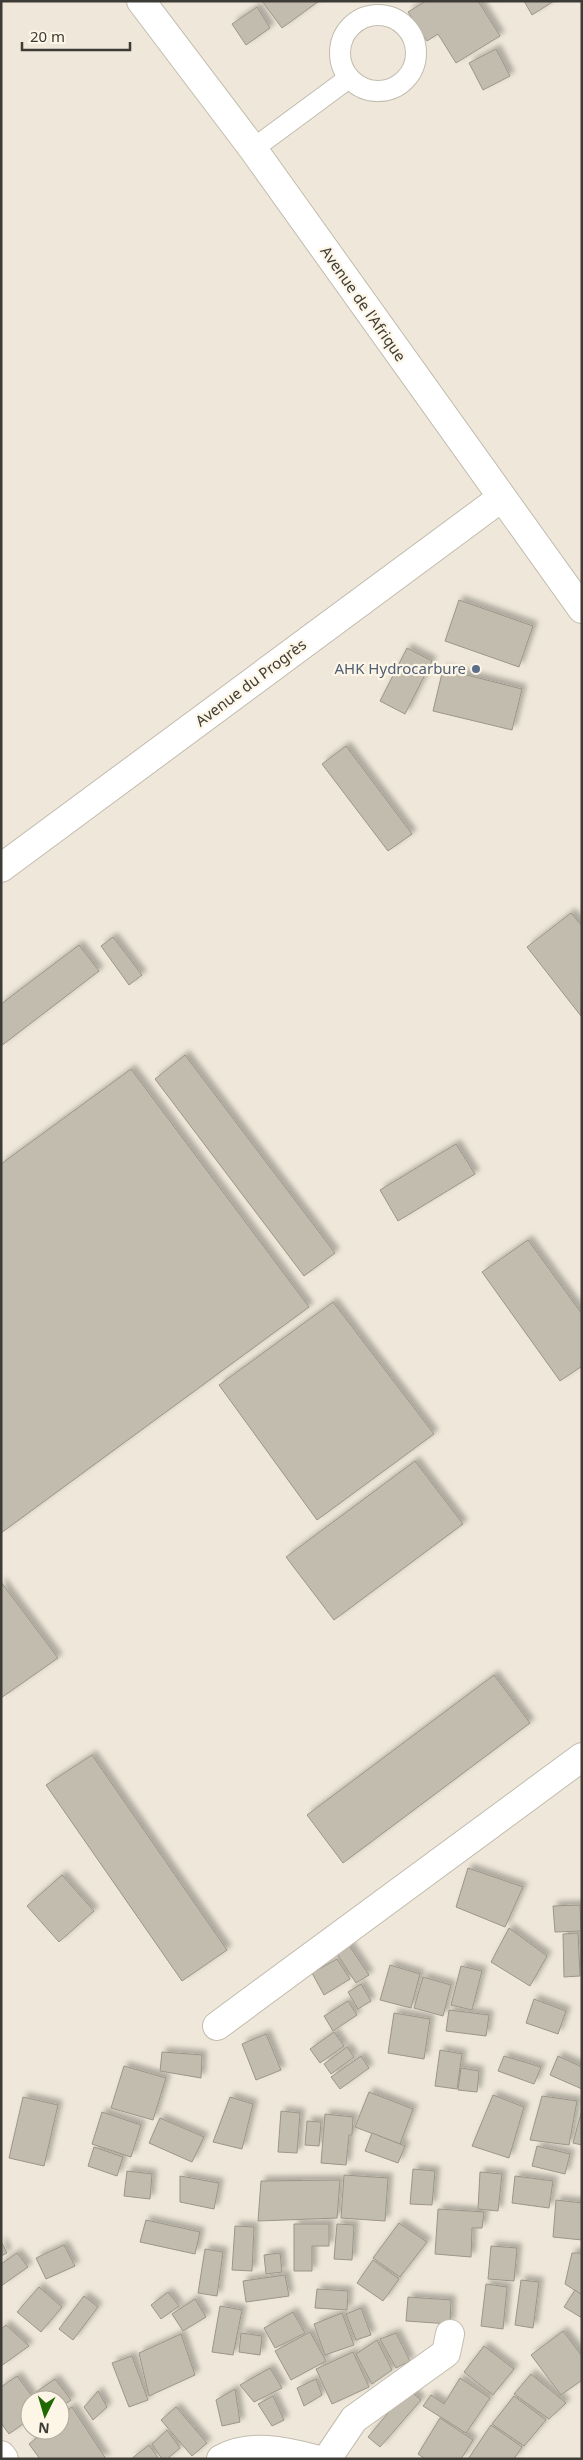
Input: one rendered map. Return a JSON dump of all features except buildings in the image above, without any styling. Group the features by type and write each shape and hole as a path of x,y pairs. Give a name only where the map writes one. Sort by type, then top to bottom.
{"street":[{"name":"Avenue de l'Afrique","path":"141,1 253,149 582,609"},
{"name":"Avenue du Progrès","path":"1,868 501,498"},
{"path":"217,2026 582,1757"},
{"path":"327,2459 354,2419 446,2353 450,2334"},
{"path":"221,2459 230,2454 270,2449 315,2459"},
{"path":"1,2455 4,2459"}],"lane":[{"path":"253,149 349,78"}],"place":[{"name":"AHK Hydrocarbure","path":"476,669"}]}
